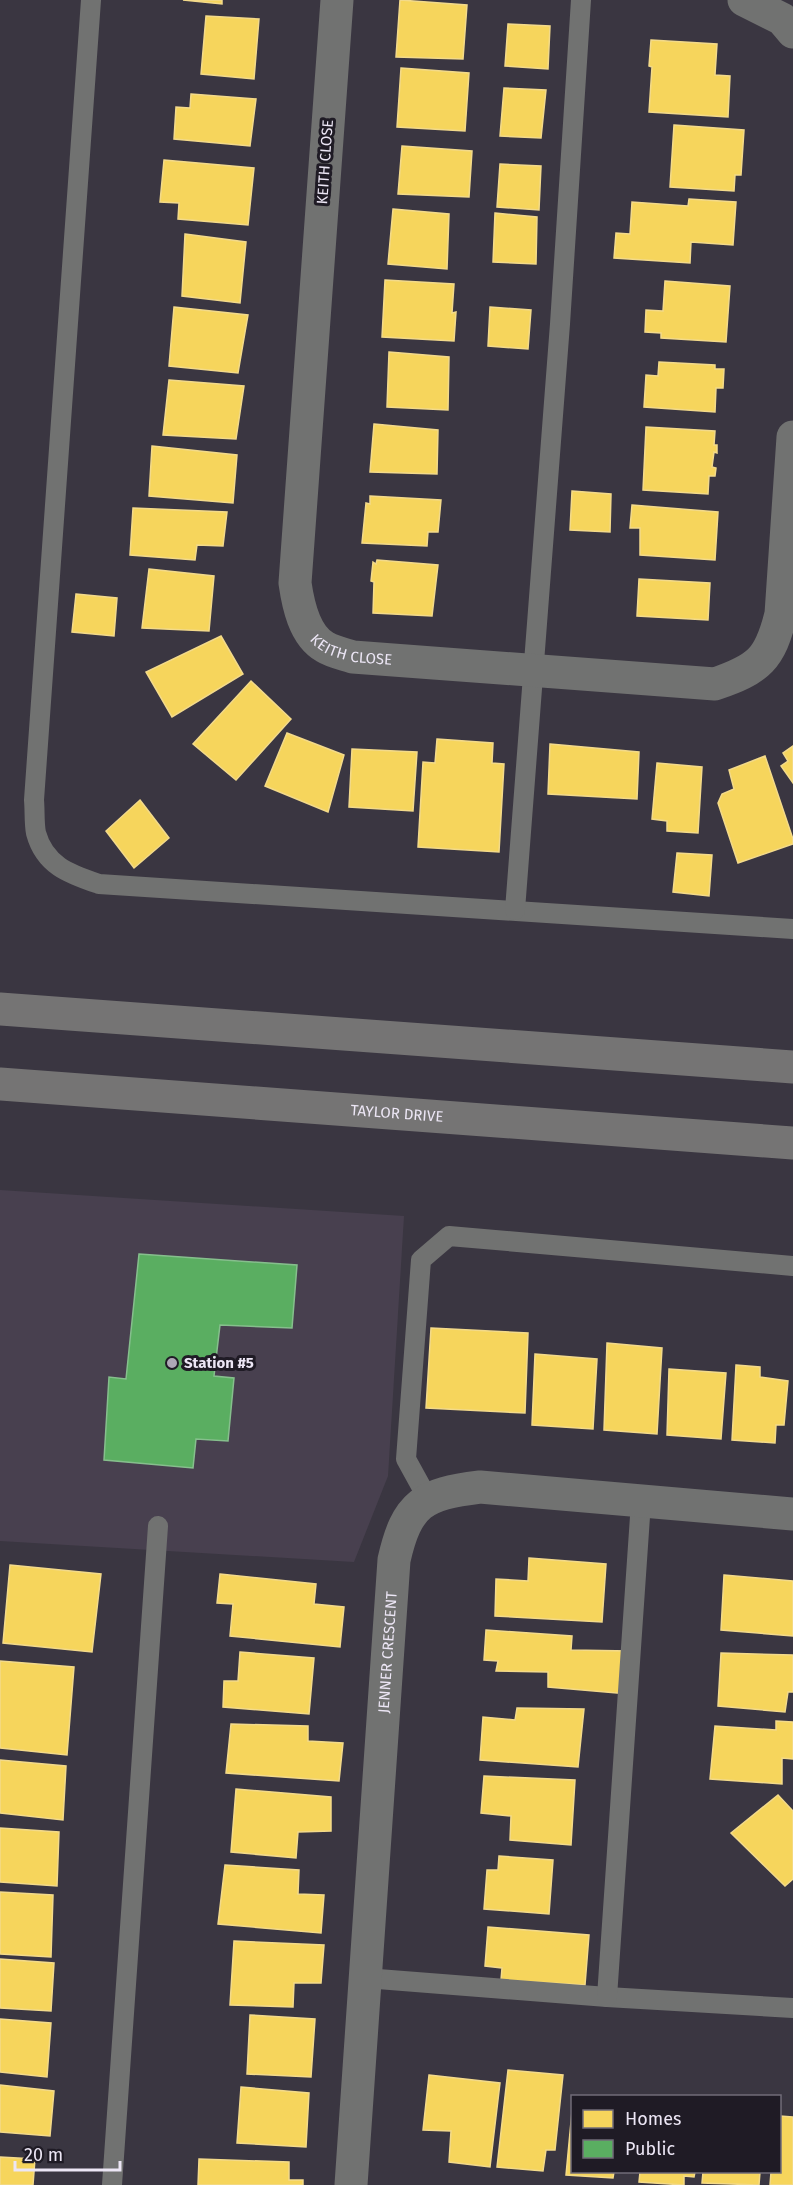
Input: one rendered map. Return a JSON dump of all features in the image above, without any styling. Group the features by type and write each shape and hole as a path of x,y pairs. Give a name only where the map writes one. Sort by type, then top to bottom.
{"main road":[{"path":"0,1009 793,1067"},
{"name":"TAYLOR DRIVE","path":"0,1084 793,1143"}],"street":[{"name":"KEITH CLOSE","path":"337,0 295,582 298,607 310,632 324,647 353,657 715,684 742,675 759,664 775,640 782,614 793,437"},
{"path":"744,0 782,19 793,32"},
{"name":"JENNER CRESCENT","path":"351,2185 394,1560 400,1534 409,1515 428,1499 451,1491 480,1487 793,1514"}],"lane":[{"path":"91,0 34,800 36,833 49,858 68,873 99,884 793,929"},
{"path":"515,910 560,324 581,0"},
{"path":"428,1499 406,1459 421,1260 449,1236 793,1266"},
{"path":"607,1997 641,1502"},
{"path":"112,2185 158,1526"},
{"path":"365,1978 607,1997 793,2008"}],"shaded area":[{"path":"0,1190 404,1216 388,1476 354,1562 0,1541"}],"building: Homes":[{"path":"183,0 222,0 222,4"},
{"path":"400,0 467,5 463,59 396,57"},
{"path":"206,16 259,19 254,79 201,74"},
{"path":"508,24 550,26 548,69 505,66"},
{"path":"651,40 717,44 715,75 730,76 728,117 649,112"},
{"path":"401,68 469,73 465,131 397,127"},
{"path":"504,88 546,90 541,138 500,136"},
{"path":"191,94 256,99 250,146 174,139 176,107 190,108"},
{"path":"674,125 744,130 741,175 735,175 734,191 670,187"},
{"path":"402,146 472,151 469,197 398,194"},
{"path":"164,160 254,168 248,225 178,219 179,203 160,202"},
{"path":"500,164 541,166 539,210 497,207"},
{"path":"689,199 736,202 733,245 691,242 690,263 614,258 616,233 630,234 632,202 688,206"},
{"path":"393,209 449,214 447,269 388,264"},
{"path":"495,213 537,217 536,264 493,262"},
{"path":"185,234 246,242 240,303 182,296"},
{"path":"385,280 454,284 452,313 456,312 454,341 382,337"},
{"path":"665,281 730,286 726,342 661,338 661,333 645,332 646,310 663,311"},
{"path":"174,307 248,315 238,373 169,366"},
{"path":"490,307 531,310 528,349 488,346"},
{"path":"389,352 449,357 448,410 387,407"},
{"path":"659,362 715,365 715,369 724,369 723,388 716,388 715,412 644,407 646,375 658,376"},
{"path":"169,380 244,386 236,439 163,435"},
{"path":"374,424 438,430 437,474 370,472"},
{"path":"646,427 715,431 714,445 717,445 717,453 714,452 712,467 716,468 715,476 709,476 708,494 643,490"},
{"path":"152,446 237,455 233,503 149,496"},
{"path":"572,491 611,494 610,532 570,530"},
{"path":"370,496 441,500 438,532 428,532 427,546 362,543 366,503 370,504"},
{"path":"632,505 718,512 715,560 640,555 640,528 630,528"},
{"path":"133,508 227,512 223,546 197,545 195,560 130,555"},
{"path":"377,560 438,565 432,616 373,613 374,582 371,581 373,562 376,564"},
{"path":"149,569 214,576 209,631 142,628"},
{"path":"639,579 710,583 708,620 637,616"},
{"path":"76,594 117,598 114,636 72,632"},
{"path":"221,636 243,674 172,717 146,672"},
{"path":"251,681 291,719 236,780 193,744"},
{"path":"287,733 344,755 328,812 265,786"},
{"path":"437,739 493,743 492,763 504,764 499,852 418,847 423,762 435,763"},
{"path":"550,744 639,752 637,799 548,794"},
{"path":"793,746 793,783 781,766 788,761 783,753"},
{"path":"352,749 417,752 413,811 349,807"},
{"path":"765,756 793,844 738,863 718,803 722,794 734,789 729,770"},
{"path":"657,763 702,767 698,833 667,831 667,821 652,819"},
{"path":"140,800 169,838 134,868 106,831"},
{"path":"677,853 712,855 709,896 673,892"},
{"path":"431,1328 528,1333 525,1413 426,1408"},
{"path":"607,1343 662,1348 657,1434 604,1430"},
{"path":"535,1354 597,1359 593,1429 532,1425"},
{"path":"736,1365 760,1367 760,1377 788,1381 784,1425 776,1425 775,1443 732,1440"},
{"path":"669,1369 726,1373 721,1439 667,1435"},
{"path":"529,1558 606,1564 602,1622 495,1616 496,1579 528,1581"},
{"path":"10,1565 101,1574 92,1652 3,1643"},
{"path":"220,1574 316,1584 314,1604 344,1607 340,1647 230,1636 233,1604 217,1603"},
{"path":"724,1575 793,1581 793,1636 721,1630"},
{"path":"486,1630 572,1636 571,1650 630,1651 628,1694 548,1687 548,1672 496,1671 498,1661 484,1660"},
{"path":"240,1652 314,1658 309,1714 223,1707 224,1681 238,1681"},
{"path":"721,1653 793,1655 793,1692 788,1692 785,1712 718,1706"},
{"path":"0,1661 74,1667 67,1755 0,1748"},
{"path":"517,1708 584,1709 578,1767 480,1760 483,1717 515,1720"},
{"path":"776,1721 793,1722 793,1759 782,1758 782,1784 710,1779 715,1726 776,1730"},
{"path":"231,1724 308,1726 308,1741 343,1743 339,1781 226,1773"},
{"path":"0,1760 66,1766 63,1820 0,1813"},
{"path":"484,1776 575,1780 571,1845 510,1840 511,1816 481,1813"},
{"path":"236,1789 331,1797 331,1831 298,1832 296,1858 231,1852"},
{"path":"778,1795 793,1811 793,1879 785,1886 731,1833"},
{"path":"0,1828 59,1832 57,1886 0,1882"},
{"path":"499,1856 553,1860 549,1914 484,1909 487,1870 498,1870"},
{"path":"225,1865 299,1870 298,1894 324,1895 321,1933 218,1924"},
{"path":"0,1892 53,1895 51,1957 0,1954"},
{"path":"488,1927 589,1935 585,1985 501,1980 502,1968 485,1966"},
{"path":"234,1941 324,1945 321,1983 294,1983 293,2007 230,2005"},
{"path":"0,1959 54,1963 51,2011 0,2008"},
{"path":"250,2015 315,2019 311,2077 247,2074"},
{"path":"0,2019 51,2023 47,2077 0,2072"},
{"path":"508,2070 563,2075 555,2150 546,2150 543,2171 497,2167"},
{"path":"429,2075 500,2083 490,2167 449,2162 451,2131 423,2130"},
{"path":"0,2085 54,2091 50,2136 0,2132"},
{"path":"241,2087 309,2093 306,2147 237,2143"},
{"path":"781,2116 793,2117 793,2185 770,2185 771,2173 781,2173"},
{"path":"571,2122 571,2173 614,2173 613,2178 566,2175"},
{"path":"0,2157 35,2159 33,2185 0,2185"},
{"path":"199,2159 289,2162 289,2180 303,2180 303,2185 198,2185"},
{"path":"640,2173 695,2173 694,2177 684,2176 684,2185 639,2182"},
{"path":"703,2173 760,2173 759,2185 702,2183"}],"building: Public":[{"name":"Station #5","path":"139,1254 297,1265 292,1328 220,1325 214,1376 234,1378 228,1441 196,1439 193,1468 104,1460 109,1377 126,1379"}],"place":[{"name":"Station #5","path":"172,1363"}]}
